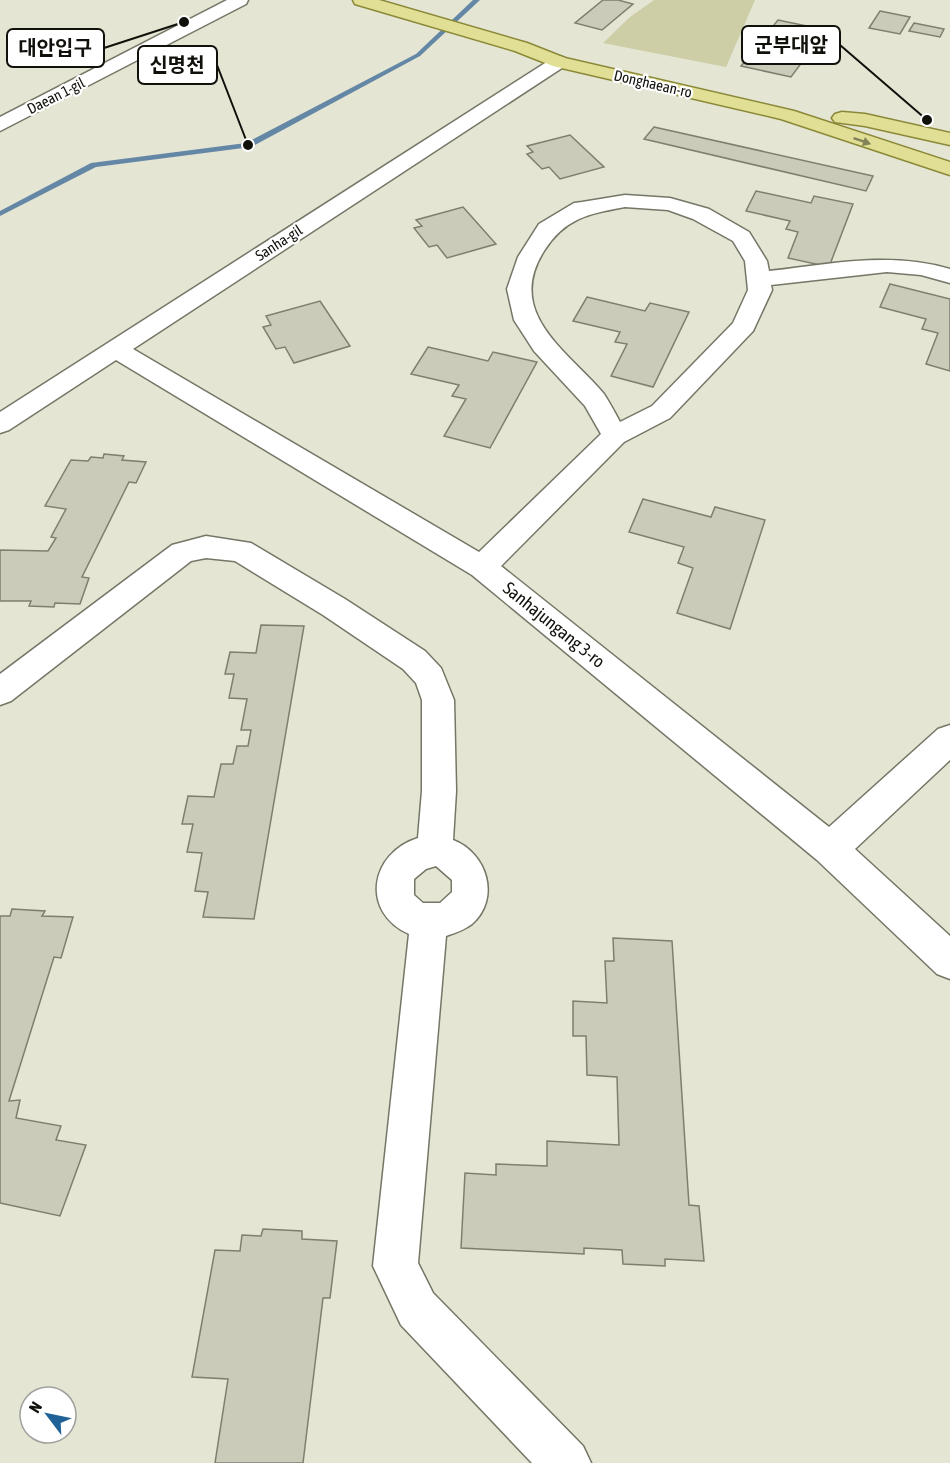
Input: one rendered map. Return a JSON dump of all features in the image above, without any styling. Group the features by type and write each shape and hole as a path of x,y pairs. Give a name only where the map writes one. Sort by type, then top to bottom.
{"main road":[{"name":"Donghaean-ro","path":"361,0 521,47 559,62 787,115 950,169"},
{"name":"Donghaean-ro","path":"787,115 866,120 950,139"}],"street":[{"name":"Daean 1-gil","path":"0,125 240,0"},
{"name":"Sanha-gil","path":"0,424 559,62"},
{"path":"482,567 615,436 661,412 744,326 760,290 756,261 741,237 701,213 670,204 626,201 582,208 547,229 529,257 519,289 525,320 543,346 595,401 615,436"},
{"path":"759,279 887,265 923,268 950,276"},
{"name":"Sanhajungang 3-ro","path":"115,349 482,567 830,849 950,961"},
{"path":"0,692 182,553 206,547 241,551 344,613 414,660 430,677 438,700 439,791 435,850"},
{"path":"830,849 950,739"},
{"path":"435,850 457,858 470,877 471,888 461,908 452,916 429,922 407,914 394,895 393,884 396,873 407,859 423,851 435,850"},
{"path":"429,922 395,1266 417,1309 566,1463"}],"green space":[{"path":"654,0 755,0 726,67 603,43 630,17"}],"building":[{"path":"603,0 618,0 633,4 602,30 575,23"},
{"path":"880,11 910,17 900,34 869,28"},
{"path":"778,20 826,30 791,77 741,66"},
{"path":"914,23 944,29 940,37 909,31"},
{"path":"654,127 873,176 866,191 644,139"},
{"path":"570,135 604,167 560,179 549,167 542,169 527,154 533,152 527,146"},
{"path":"756,191 811,203 814,196 853,204 829,267 788,258 798,232 786,229 790,221 746,211"},
{"path":"463,207 496,244 447,258 437,245 429,247 414,228 422,226 416,220"},
{"path":"890,284 950,299 950,371 926,364 938,333 922,329 926,319 880,307"},
{"path":"587,297 645,311 650,303 689,312 653,387 611,376 627,344 615,342 620,332 573,321"},
{"path":"320,301 350,346 294,363 285,347 276,349 263,327 271,325 266,316"},
{"path":"428,347 488,361 493,352 537,362 490,448 444,436 466,399 452,396 459,385 411,374"},
{"path":"104,454 124,456 122,460 146,462 136,483 129,482 82,577 89,578 80,604 55,603 54,607 29,606 31,601 0,601 0,550 48,551 56,538 51,537 66,509 45,506 71,460 88,461 91,457 103,458"},
{"path":"643,499 711,517 715,507 765,520 730,629 677,613 693,568 678,563 684,547 629,532"},
{"path":"261,625 304,626 254,919 203,917 208,892 195,891 202,853 187,852 193,824 182,824 188,796 214,797 221,764 233,764 237,746 248,746 251,730 241,730 247,699 229,698 234,674 225,674 230,652 256,653"},
{"path":"12,909 45,911 42,916 73,917 61,958 54,957 9,1101 20,1100 16,1118 61,1126 56,1140 86,1145 60,1216 0,1203 0,916 10,916"},
{"path":"613,938 672,941 689,1205 699,1206 704,1261 665,1259 665,1266 623,1264 622,1250 584,1248 584,1254 461,1248 465,1173 496,1175 496,1164 547,1166 547,1141 619,1145 617,1077 587,1075 586,1036 573,1036 573,1001 607,1003 605,961 614,961"},
{"path":"263,1229 302,1231 302,1239 337,1241 330,1298 323,1298 303,1463 215,1463 228,1379 192,1377 215,1250 240,1251 242,1235 261,1236"}],"waterway":[{"path":"0,214 94,165 248,145 418,55 477,0"}],"place":[{"name":"대안입구","path":"184,22"},
{"name":"군부대앞","path":"927,120"},
{"name":"신명천","path":"248,145"}]}
